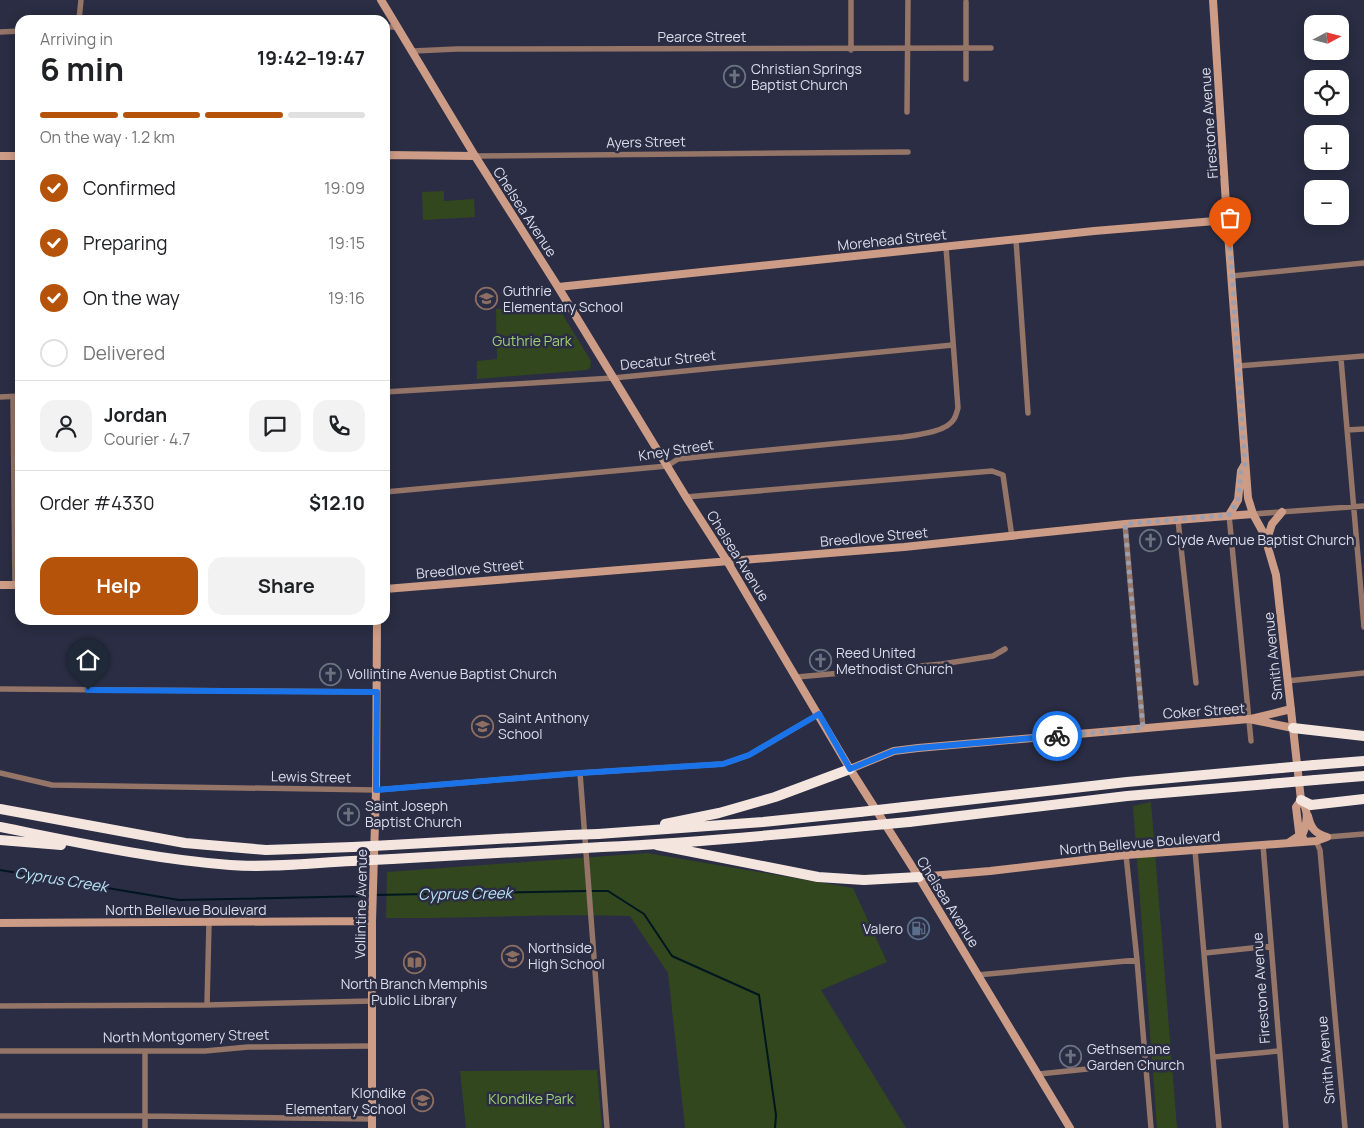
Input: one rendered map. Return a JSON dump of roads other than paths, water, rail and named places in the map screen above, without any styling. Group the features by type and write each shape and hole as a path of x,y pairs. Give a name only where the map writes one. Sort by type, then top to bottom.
{"highway":[{"path":"1293,728 1364,736"},
{"path":"0,810 185,843 266,850 598,834 764,822 1127,782 1364,761"},
{"path":"617,832 720,813 775,797 850,769"},
{"path":"0,827 175,860 232,865 352,861 657,845 909,822 1127,796 1364,776"},
{"path":"1301,800 1312,805 1364,799"},
{"path":"0,832 83,844"},
{"path":"0,840 104,848"},
{"path":"657,845 818,877 864,880 919,877"}],"main road":[{"name":"Chelsea Avenue","path":"381,0 390,15"},
{"name":"Firestone Avenue","path":"1213,0 1245,464 1248,498 1253,514"},
{"name":"Chelsea Avenue","path":"390,15 474,156 558,287 727,561 850,769 919,877 1070,1128"},
{"name":"Ayers Street","path":"390,155 474,156"},
{"path":"0,156 15,156"},
{"name":"Morehead Street","path":"558,287 1094,231 1227,220"},
{"path":"1229,515 1238,500 1241,471 1245,464"},
{"path":"1266,542 1272,524 1282,512"},
{"name":"Breedlove Street","path":"390,589 895,548 1125,524 1253,514"},
{"name":"Smith Avenue","path":"1253,514 1273,561 1278,590 1301,800 1306,807 1312,829 1318,834 1327,837"},
{"path":"0,585 15,585"},
{"name":"Vollintine Avenue","path":"372,1128 372,888 376,790 377,625"},
{"path":"1249,719 1291,709"},
{"name":"Coker Street","path":"850,769 894,751 918,748 1249,719 1293,728"},
{"name":"Smith Avenue","path":"1300,835 1296,807 1301,800"},
{"path":"1288,843 1300,835 1304,829 1307,814"},
{"path":"1300,835 1313,841"},
{"name":"North Bellevue Boulevard","path":"919,877 990,871 1126,855 1313,841 1327,837"},
{"name":"North Bellevue Boulevard","path":"0,924 372,921"}],"street":[{"path":"80,15 81,0"},
{"path":"851,0 851,50"},
{"path":"907,112 908,0"},
{"path":"966,2 966,79"},
{"path":"390,27 397,27"},
{"path":"0,32 15,31"},
{"name":"Pearce Street","path":"413,51 457,49 851,50 992,48"},
{"name":"Ayers Street","path":"474,156 908,152"},
{"path":"1016,240 1028,413"},
{"path":"946,247 953,345"},
{"path":"1232,276 1364,263"},
{"name":"Decatur Street","path":"390,393 613,378 953,345"},
{"name":"Kney Street","path":"390,492 667,466 678,459 928,433 943,428 954,420 958,408 953,345"},
{"path":"1238,366 1364,356"},
{"path":"1341,359 1364,627"},
{"path":"0,397 15,397"},
{"path":"1347,430 1364,429"},
{"path":"686,497 992,471 1003,475 1012,537"},
{"name":"Breedlove Street","path":"1253,514 1364,506"},
{"path":"1229,515 1251,741"},
{"path":"1178,520 1196,684"},
{"path":"1125,524 1143,728"},
{"path":"797,677 942,664 993,656 1005,649"},
{"path":"1287,681 1364,673"},
{"path":"0,689 377,692"},
{"name":"Lewis Street","path":"0,774 52,785 376,790 580,773 723,764 749,755 819,714"},
{"path":"580,773 607,1128"},
{"name":"North Bellevue Boulevard","path":"1327,837 1364,834"},
{"name":"Smith Avenue","path":"1313,841 1320,850 1345,1128"},
{"name":"Firestone Avenue","path":"1263,845 1286,1128"},
{"path":"1195,850 1220,1128"},
{"path":"1126,855 1151,1128"},
{"path":"206,1005 209,923"},
{"path":"1205,953 1271,946"},
{"path":"977,974 1137,960"},
{"path":"0,1006 206,1005 372,1001"},
{"name":"North Montgomery Street","path":"0,1051 205,1051 248,1046 372,1046"},
{"path":"145,1051 145,1128"},
{"path":"1214,1057 1279,1051"},
{"path":"1038,1074 1145,1063"},
{"path":"0,1116 372,1119"}],"waterway":[{"name":"Cyprus Creek","path":"0,870 179,900 369,896"},
{"name":"Cyprus Creek","path":"374,895 587,891"},
{"name":"Cyprus Creek","path":"592,891 608,891 644,914 672,956 759,995 776,1115 775,1128"}],"place":[{"name":"Christian Springs Baptist Church","path":"735,77"},
{"name":"Guthrie Elementary School","path":"487,299"},
{"name":"Clyde Avenue Baptist Church","path":"1151,540"},
{"name":"Reed United Methodist Church","path":"820,661"},
{"name":"Vollintine Avenue Baptist Church","path":"331,674"},
{"name":"Saint Anthony School","path":"482,726"},
{"name":"Saint Joseph Baptist Church","path":"349,814"},
{"name":"Valero","path":"919,929"},
{"name":"Northside High School","path":"512,956"},
{"name":"North Branch Memphis Public Library","path":"414,962"},
{"name":"Gethsemane Garden Church","path":"1071,1057"},
{"name":"Klondike Elementary School","path":"422,1101"}],"park label":[{"name":"Guthrie Park","path":"532,341"},
{"name":"Klondike Park","path":"531,1099"}]}
